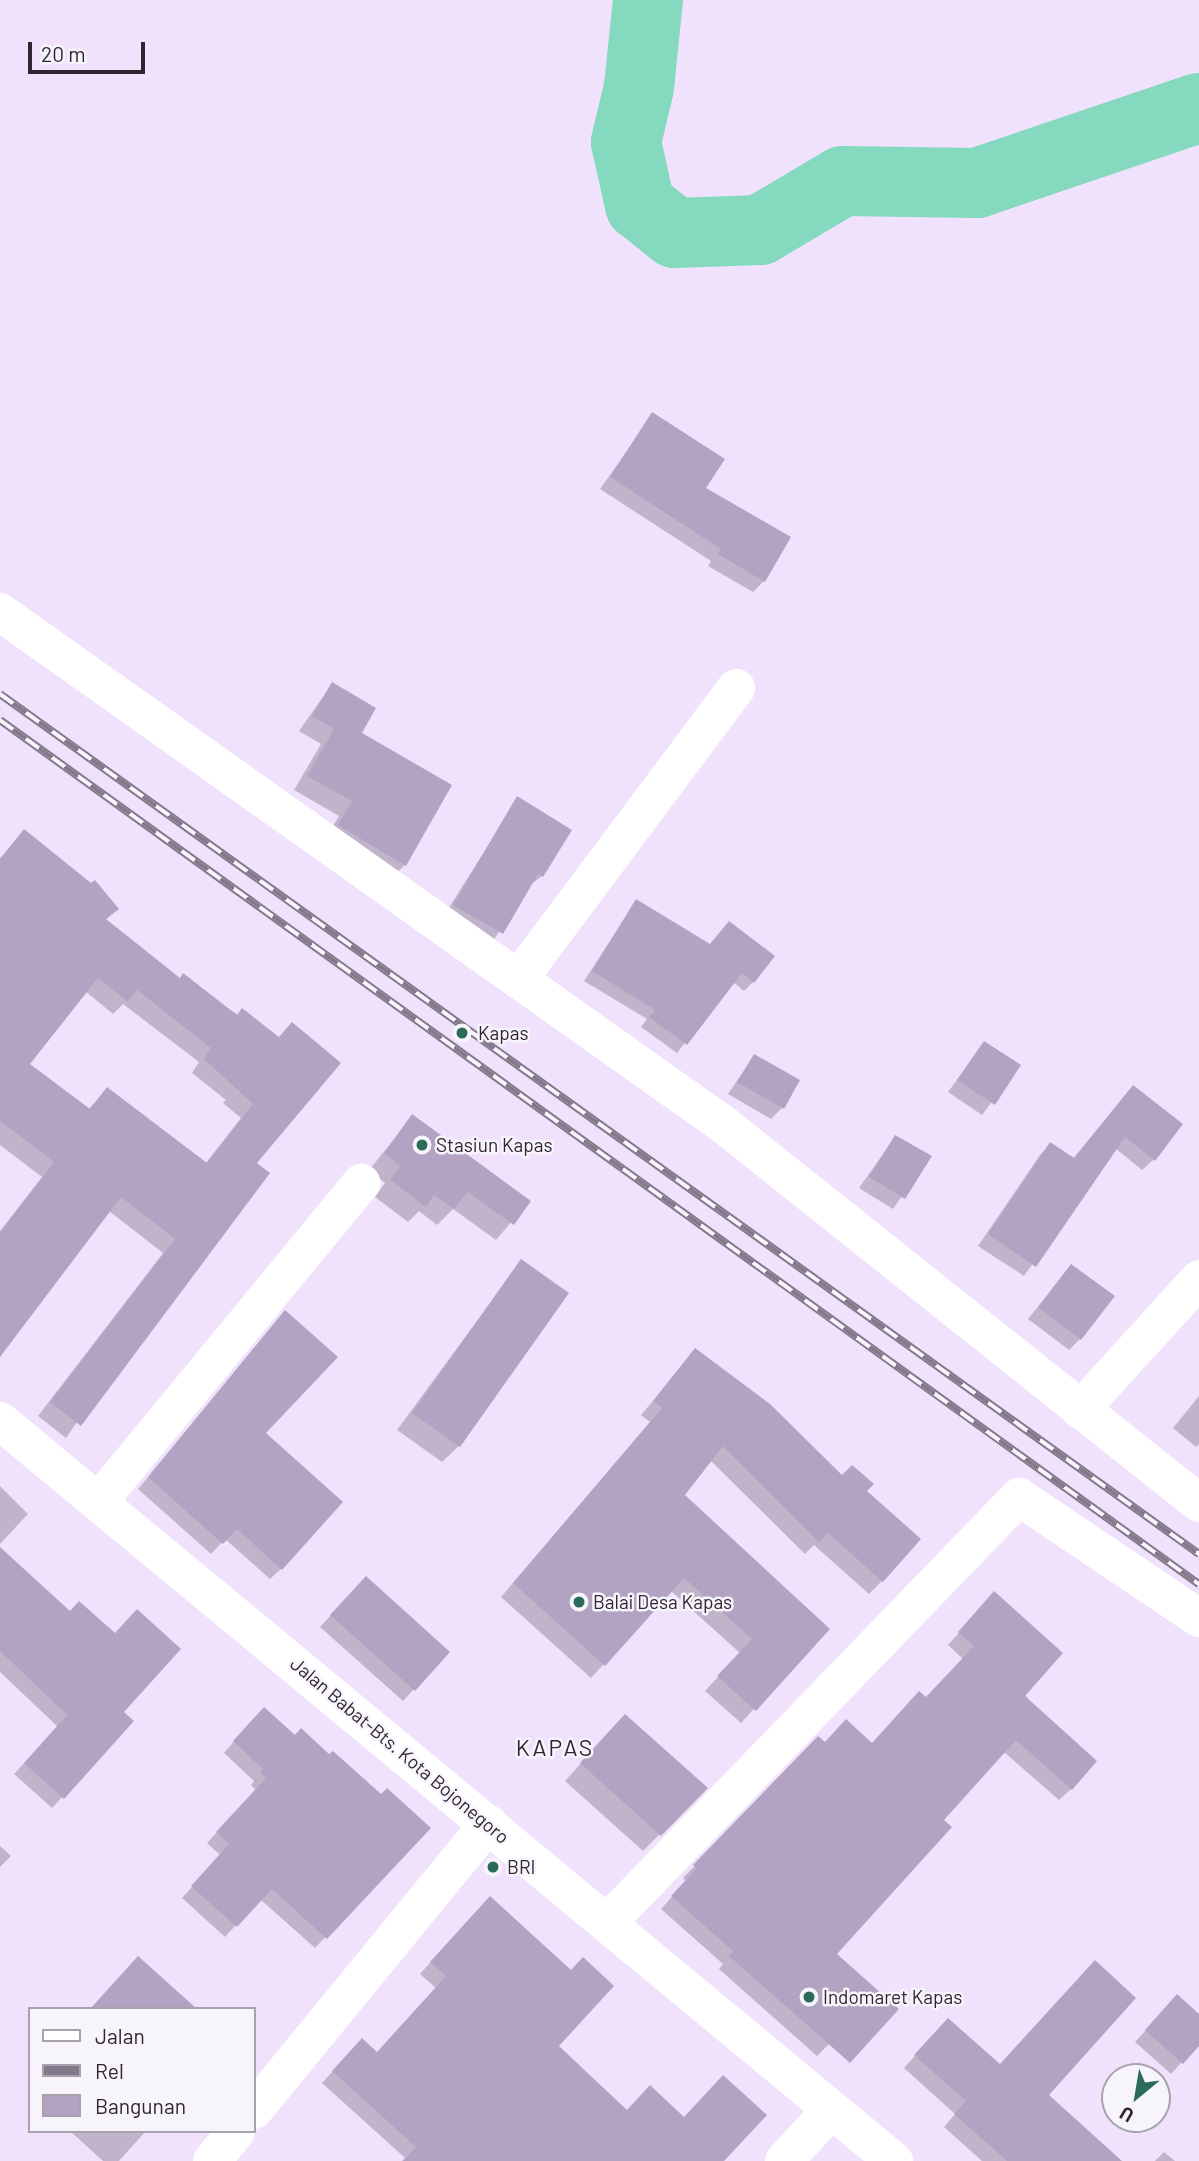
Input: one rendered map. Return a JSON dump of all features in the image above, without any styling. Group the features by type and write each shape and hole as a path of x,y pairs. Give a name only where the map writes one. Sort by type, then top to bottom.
{"main road":[{"path":"0,612 407,903 520,978 724,1125 1199,1503"},
{"path":"520,978 736,688"},
{"path":"100,1500 361,1183"},
{"path":"1080,1410 1199,1279"},
{"name":"Jalan Babat-Bts. Kota Bojonegoro","path":"0,1421 100,1500 894,2161"},
{"path":"608,1922 1019,1497 1199,1618"},
{"path":"256,2107 488,1824"},
{"path":"784,2161 831,2110"},
{"path":"212,2161 234,2133"}],"building":[{"path":"652,412 725,459 706,488 791,537 765,582 718,554 721,549 610,477"},
{"path":"332,682 376,708 362,733 452,785 406,866 338,825 352,801 307,776 334,729 312,716"},
{"path":"517,796 572,830 543,877 538,874 503,934 453,905"},
{"path":"24,829 91,883 95,880 119,909 106,919 180,978 183,973 237,1015 242,1008 279,1037 292,1022 341,1063 257,1163 270,1173 81,1426 50,1402 175,1239 121,1197 0,1357 0,1233 54,1162 0,1121 0,859","holes":["98,978 128,1002 137,990 211,1048 204,1059 253,1104 207,1163 107,1087 90,1109 30,1064"]},
{"path":"636,899 710,944 729,921 775,956 754,983 742,973 687,1045 649,1017 655,1010 592,971"},
{"path":"984,1041 1021,1065 995,1105 957,1080"},
{"path":"754,1054 800,1080 784,1109 737,1082"},
{"path":"1133,1085 1183,1124 1155,1161 1125,1137 1036,1267 988,1234 1050,1142 1074,1158"},
{"name":"Stasiun Kapas","path":"412,1114 531,1201 514,1225 468,1192 454,1209 434,1195 426,1207 390,1180 400,1166 384,1153"},
{"path":"895,1135 932,1156 905,1199 869,1177"},
{"path":"521,1259 569,1293 460,1447 412,1413"},
{"path":"1071,1264 1115,1296 1081,1340 1038,1307"},
{"path":"285,1310 338,1357 266,1433 343,1502 282,1570 237,1529 223,1544 148,1477"},
{"path":"695,1348 770,1404 842,1475 852,1465 874,1484 867,1491 921,1539 883,1582 828,1533 819,1542 723,1446 685,1495 830,1629 756,1711 717,1676 752,1639 684,1578 605,1666 513,1583 662,1408 653,1401"},
{"path":"0,1547 70,1611 79,1601 115,1633 137,1609 181,1649 124,1712 134,1721 64,1799 24,1763 67,1715 0,1651"},
{"path":"366,1576 450,1652 415,1691 330,1615"},
{"path":"994,1591 1063,1653 1025,1696 1097,1761 1072,1790 1016,1740 944,1820 952,1827 837,1954 899,2009 850,2063 729,1956 733,1951 671,1896 697,1868 693,1865 818,1736 825,1742 846,1719 872,1743 919,1691 926,1697 974,1646 958,1632"},
{"path":"264,1707 295,1735 301,1728 329,1754 333,1751 381,1794 387,1788 431,1828 327,1939 272,1889 237,1927 191,1886 229,1844 216,1832 266,1778 260,1773 263,1769 233,1741"},
{"path":"625,1714 708,1788 661,1836 580,1763"},
{"path":"490,1896 571,1970 583,1957 614,1986 559,2046 627,2110 650,2085 684,2117 723,2075 767,2115 724,2161 403,2161 416,2147 332,2071 362,2038 377,2052 446,1976 430,1962"},
{"path":"138,1956 195,2007 92,2007"},
{"path":"1095,1960 1136,1998 1049,2095 1122,2161 1007,2161 954,2114 966,2101 914,2055 948,2018 1000,2064"},
{"path":"1177,1994 1199,2014 1199,2046 1183,2064 1145,2030"}],"waterway":[{"path":"648,0 639,87 626,142 640,205 675,233 760,230 843,181 977,183 1199,108"}],"railway":[{"path":"0,694 1199,1554"},
{"path":"0,720 1199,1584"}],"place":[{"name":"Kapas","path":"462,1033"},
{"name":"Stasiun Kapas","path":"422,1145"},
{"name":"Balai Desa Kapas","path":"579,1602"},
{"name":"BRI","path":"493,1867"},
{"name":"Indomaret Kapas","path":"809,1997"}],"district":[{"name":"KAPAS","path":"555,1747"}]}
